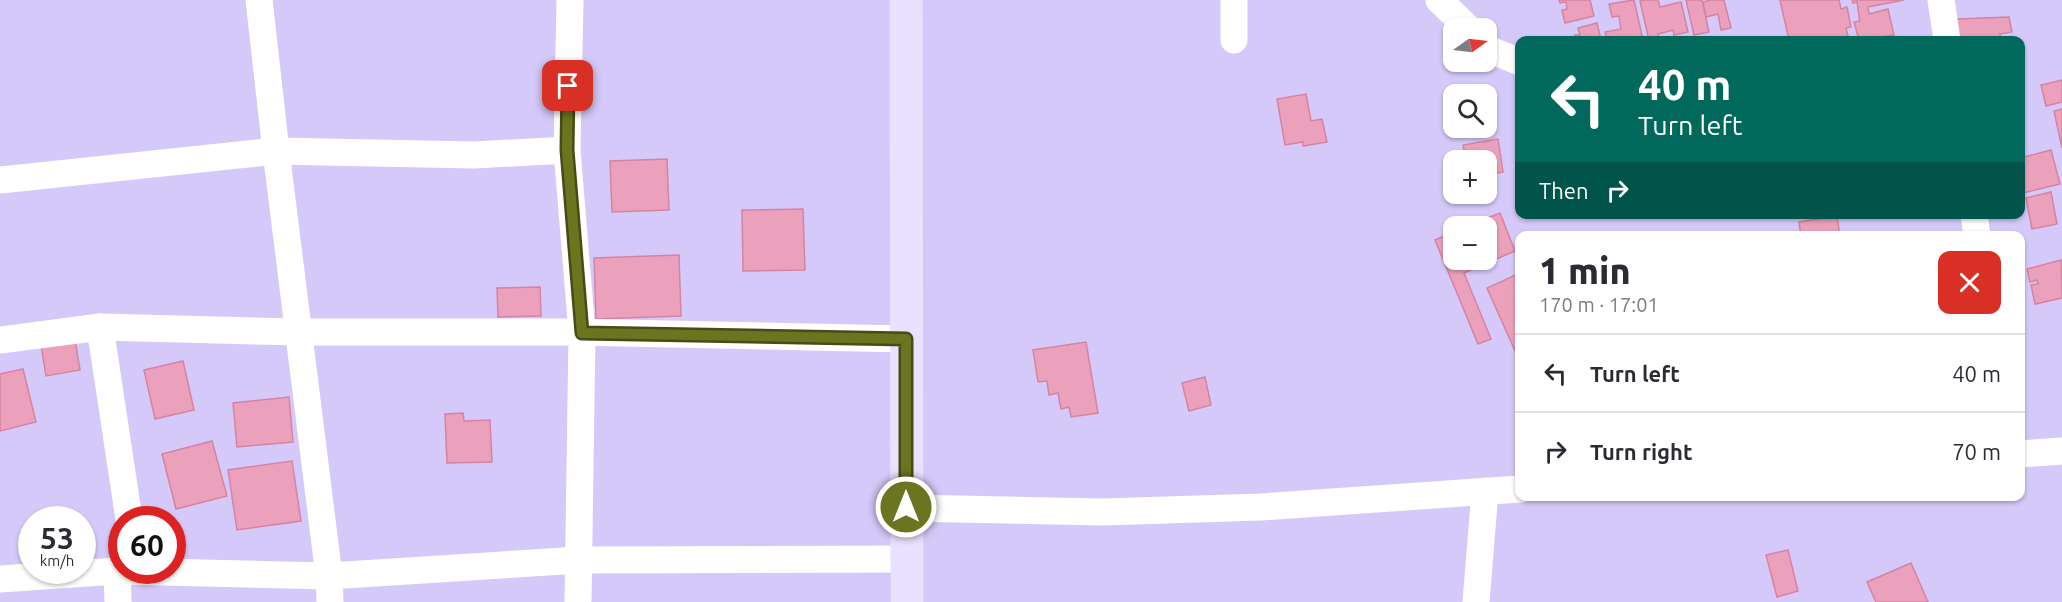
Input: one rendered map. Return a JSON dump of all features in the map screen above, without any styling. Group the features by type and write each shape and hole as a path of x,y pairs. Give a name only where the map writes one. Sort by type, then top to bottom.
{"main road":[{"path":"906,0 907,602"}],"street":[{"path":"260,0 329,589"},
{"path":"570,0 567,150 582,333 578,602"},
{"path":"1234,0 1234,40"},
{"path":"1439,0 1458,18"},
{"path":"1941,0 1946,36"},
{"path":"1497,53 1515,60"},
{"path":"0,180 276,152 474,155 567,150"},
{"path":"0,340 100,327 298,332 582,333 906,339"},
{"path":"100,327 127,506"},
{"path":"2025,454 2062,451"},
{"path":"906,507 1115,512 1261,507 1515,489"},
{"path":"1476,602 1485,491"},
{"path":"186,576 329,589 580,561 906,559"},
{"path":"0,579 108,572"},
{"path":"118,602 125,584"}],"building":[{"path":"1559,0 1590,0 1594,16 1565,23 1562,10 1567,9 1566,2 1560,3"},
{"path":"1634,0 1642,36 1606,36 1605,32 1621,29 1619,16 1612,17 1609,4"},
{"path":"1658,0 1660,7 1681,2 1688,32 1674,35 1673,30 1658,34 1658,36 1648,36 1640,1"},
{"path":"1686,0 1702,0 1709,32 1694,35"},
{"path":"1724,0 1731,28 1721,30 1718,14 1706,17 1703,2"},
{"path":"1780,0 1839,0 1841,9 1847,7 1851,27 1846,28 1848,36 1788,36"},
{"path":"1852,0 1904,0 1868,7 1869,14 1888,9 1894,35 1858,36 1854,22 1860,21 1857,2 1853,3"},
{"path":"2009,17 2012,32 2000,34 2000,36 1959,36 1956,19"},
{"path":"1597,23 1600,36 1575,36 1580,35 1578,28"},
{"path":"2062,80 2062,102 2046,106 2041,85"},
{"path":"1306,94 1311,121 1322,119 1327,142 1303,146 1303,142 1285,145 1277,99"},
{"path":"2062,109 2062,148 2054,111"},
{"path":"1498,139 1503,172 1497,173 1497,150 1464,150 1463,145"},
{"path":"2051,150 2060,184 2025,193 2025,157"},
{"path":"667,159 669,210 612,212 610,161"},
{"path":"2051,192 2057,224 2032,229 2026,198"},
{"path":"803,209 805,270 743,271 742,210"},
{"path":"1500,213 1515,251 1497,259 1497,216 1492,216"},
{"path":"1837,219 1839,231 1800,231 1799,222"},
{"path":"1443,237 1443,259 1435,240"},
{"path":"679,255 681,316 596,319 594,258"},
{"path":"2061,260 2062,298 2035,304 2031,285 2038,284 2037,280 2030,282 2027,269"},
{"path":"1447,270 1471,270 1464,273 1491,339 1478,344"},
{"path":"1515,275 1515,351 1487,288"},
{"path":"540,287 541,316 498,317 497,288"},
{"path":"75,340 80,370 46,376 41,345"},
{"path":"1086,342 1098,413 1071,417 1069,407 1061,409 1058,393 1049,395 1047,381 1038,382 1033,350"},
{"path":"183,361 194,410 155,419 144,370"},
{"path":"23,369 36,422 0,431 0,374"},
{"path":"1205,377 1211,405 1189,411 1182,383"},
{"path":"289,397 293,442 237,447 233,403"},
{"path":"463,413 464,421 490,420 492,462 447,463 445,414"},
{"path":"212,441 227,496 186,506 175,506 162,454"},
{"path":"292,461 301,521 237,530 228,470"},
{"path":"1788,550 1798,591 1777,597 1766,555"},
{"path":"1911,563 1928,602 1876,602 1867,582"}],"route":[{"path":"568,86 567,150 582,333 906,339 906,507"}]}
